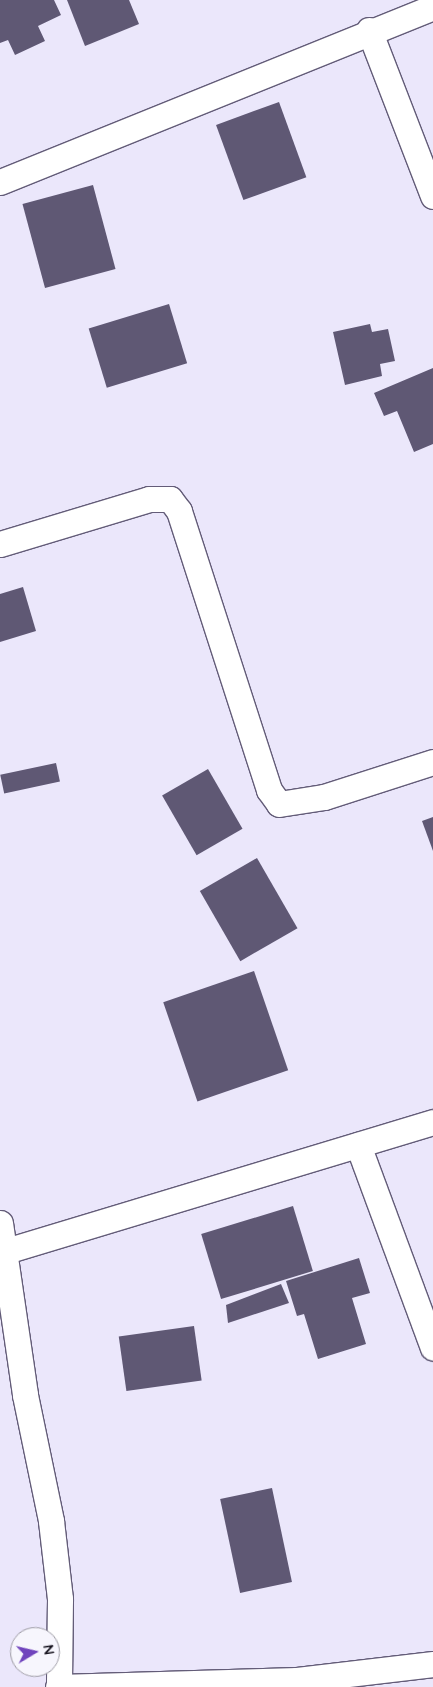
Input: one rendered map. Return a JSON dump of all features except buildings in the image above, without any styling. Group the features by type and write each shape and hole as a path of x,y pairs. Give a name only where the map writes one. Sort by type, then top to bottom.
{"street":[{"path":"0,182 369,30 433,7"},
{"path":"369,30 433,196"},
{"path":"0,544 149,499 170,499 179,511 269,790 279,804 324,797 433,762"},
{"path":"6,1251 433,1122"},
{"path":"358,1145 433,1348"},
{"path":"0,1223 6,1251 24,1396 53,1540 60,1599 59,1687 297,1680 433,1664"}]}
